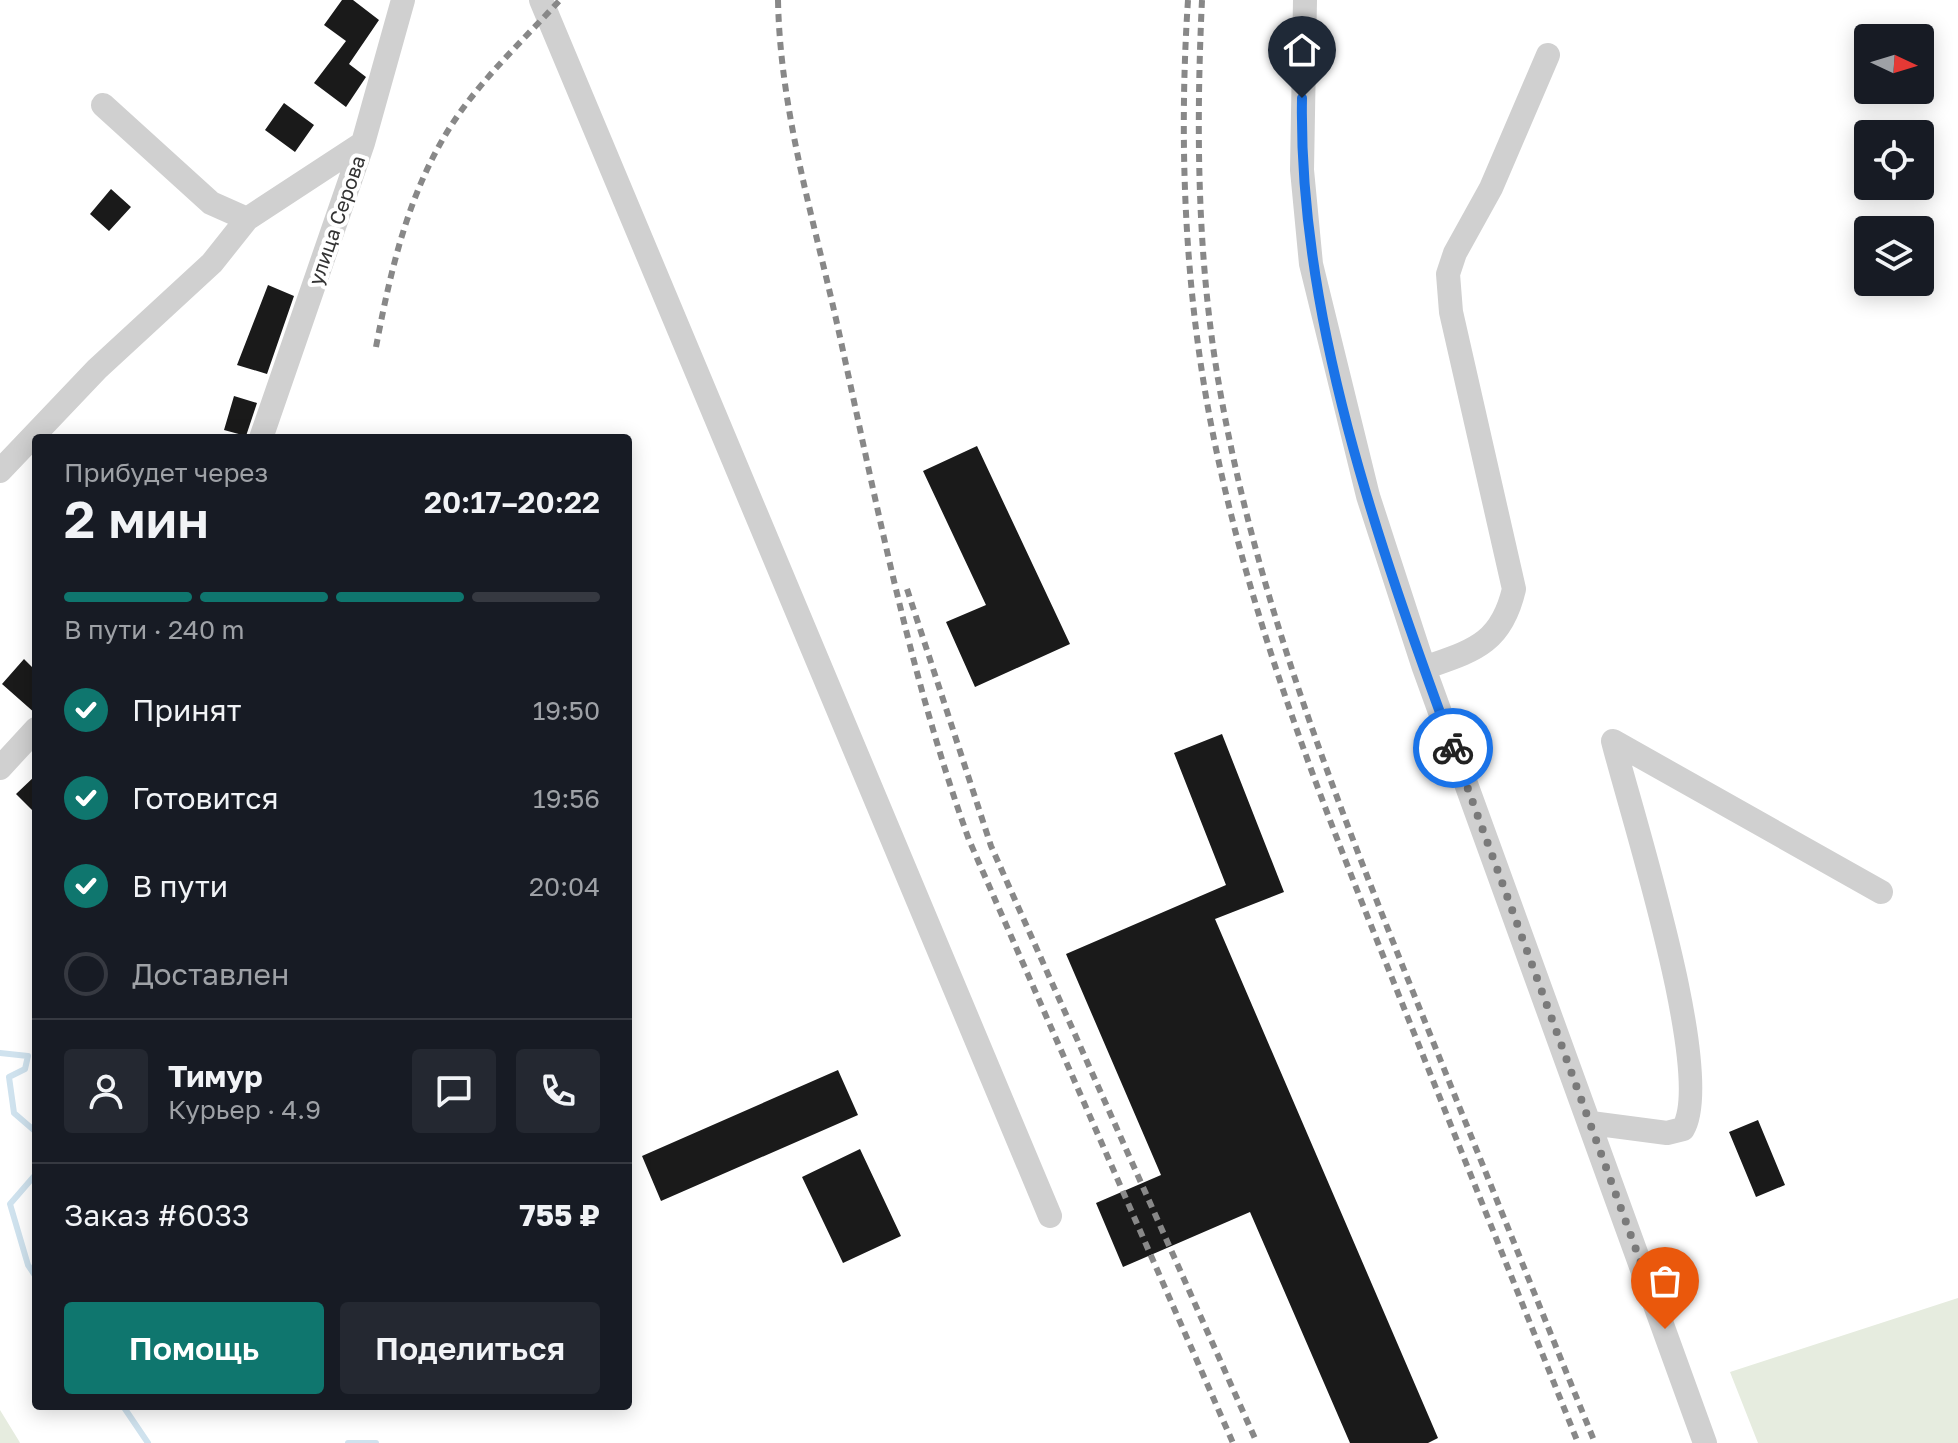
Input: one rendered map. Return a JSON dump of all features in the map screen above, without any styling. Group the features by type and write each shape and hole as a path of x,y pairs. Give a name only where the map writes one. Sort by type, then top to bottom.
{"street":[{"name":"улица Серова","path":"262,434 363,143 403,0"},
{"path":"541,0 1050,1216"},
{"path":"1305,0 1302,170 1311,264 1368,496 1424,668 1705,1443"},
{"path":"1424,668 1473,650 1490,639 1505,617 1514,589 1451,312 1448,274 1460,240 1491,188 1548,55"},
{"path":"103,105 211,203 247,219"},
{"path":"35,434 97,369 212,263 247,219 363,143"},
{"path":"0,471 32,437"},
{"path":"0,768 32,733"},
{"path":"1591,1123 1667,1133 1683,1129 1691,1117 1693,1091 1684,1012 1613,741 1881,892"}],"shaded area":[{"path":"1958,1298 1958,1443 1758,1443 1730,1372"},
{"path":"0,1410 19,1441 20,1443 0,1443"}],"building":[{"path":"342,0 353,0 379,20 349,64 366,77 346,107 314,83 346,41 324,25"},
{"path":"284,103 314,125 295,152 265,130"},
{"path":"111,189 131,207 109,231 90,214"},
{"path":"268,285 294,296 267,374 237,365"},
{"path":"234,396 257,403 247,434 224,430"},
{"path":"977,446 1070,644 975,687 946,622 986,605 923,471"},
{"path":"24,659 32,667 32,710 2,684"},
{"path":"1222,734 1284,892 1215,919 1438,1438 1428,1443 1350,1443 1250,1212 1123,1267 1096,1203 1161,1175 1066,954 1226,885 1174,753"},
{"path":"32,779 32,810 16,794"},
{"path":"838,1070 858,1115 661,1201 642,1156"},
{"path":"1758,1120 1785,1185 1756,1197 1729,1132"},
{"path":"860,1149 901,1236 843,1263 802,1177"}],"waterway":[{"path":"0,1053 28,1056 25,1069 9,1077 14,1113 32,1129"},
{"path":"32,1179 10,1204 32,1271"},
{"path":"126,1410 148,1443"},
{"path":"348,1443 376,1443"}],"railway":[{"path":"376,347 397,254 416,194 429,166 472,96 560,0"},
{"path":"778,0 785,83 800,165 895,586 948,777 969,840 1233,1443"},
{"path":"1188,0 1184,154 1193,308 1208,408 1242,555 1286,698 1337,839 1578,1443"},
{"path":"1202,0 1199,142 1206,285 1218,379 1252,537 1299,690 1354,842 1595,1443"},
{"path":"907,589 991,846 1257,1443"}],"way so far":[{"path":"1453,748 1665,1329"}],"route":[{"path":"1302,98 1302,170 1311,264 1320,309 1390,570 1453,748"}]}
